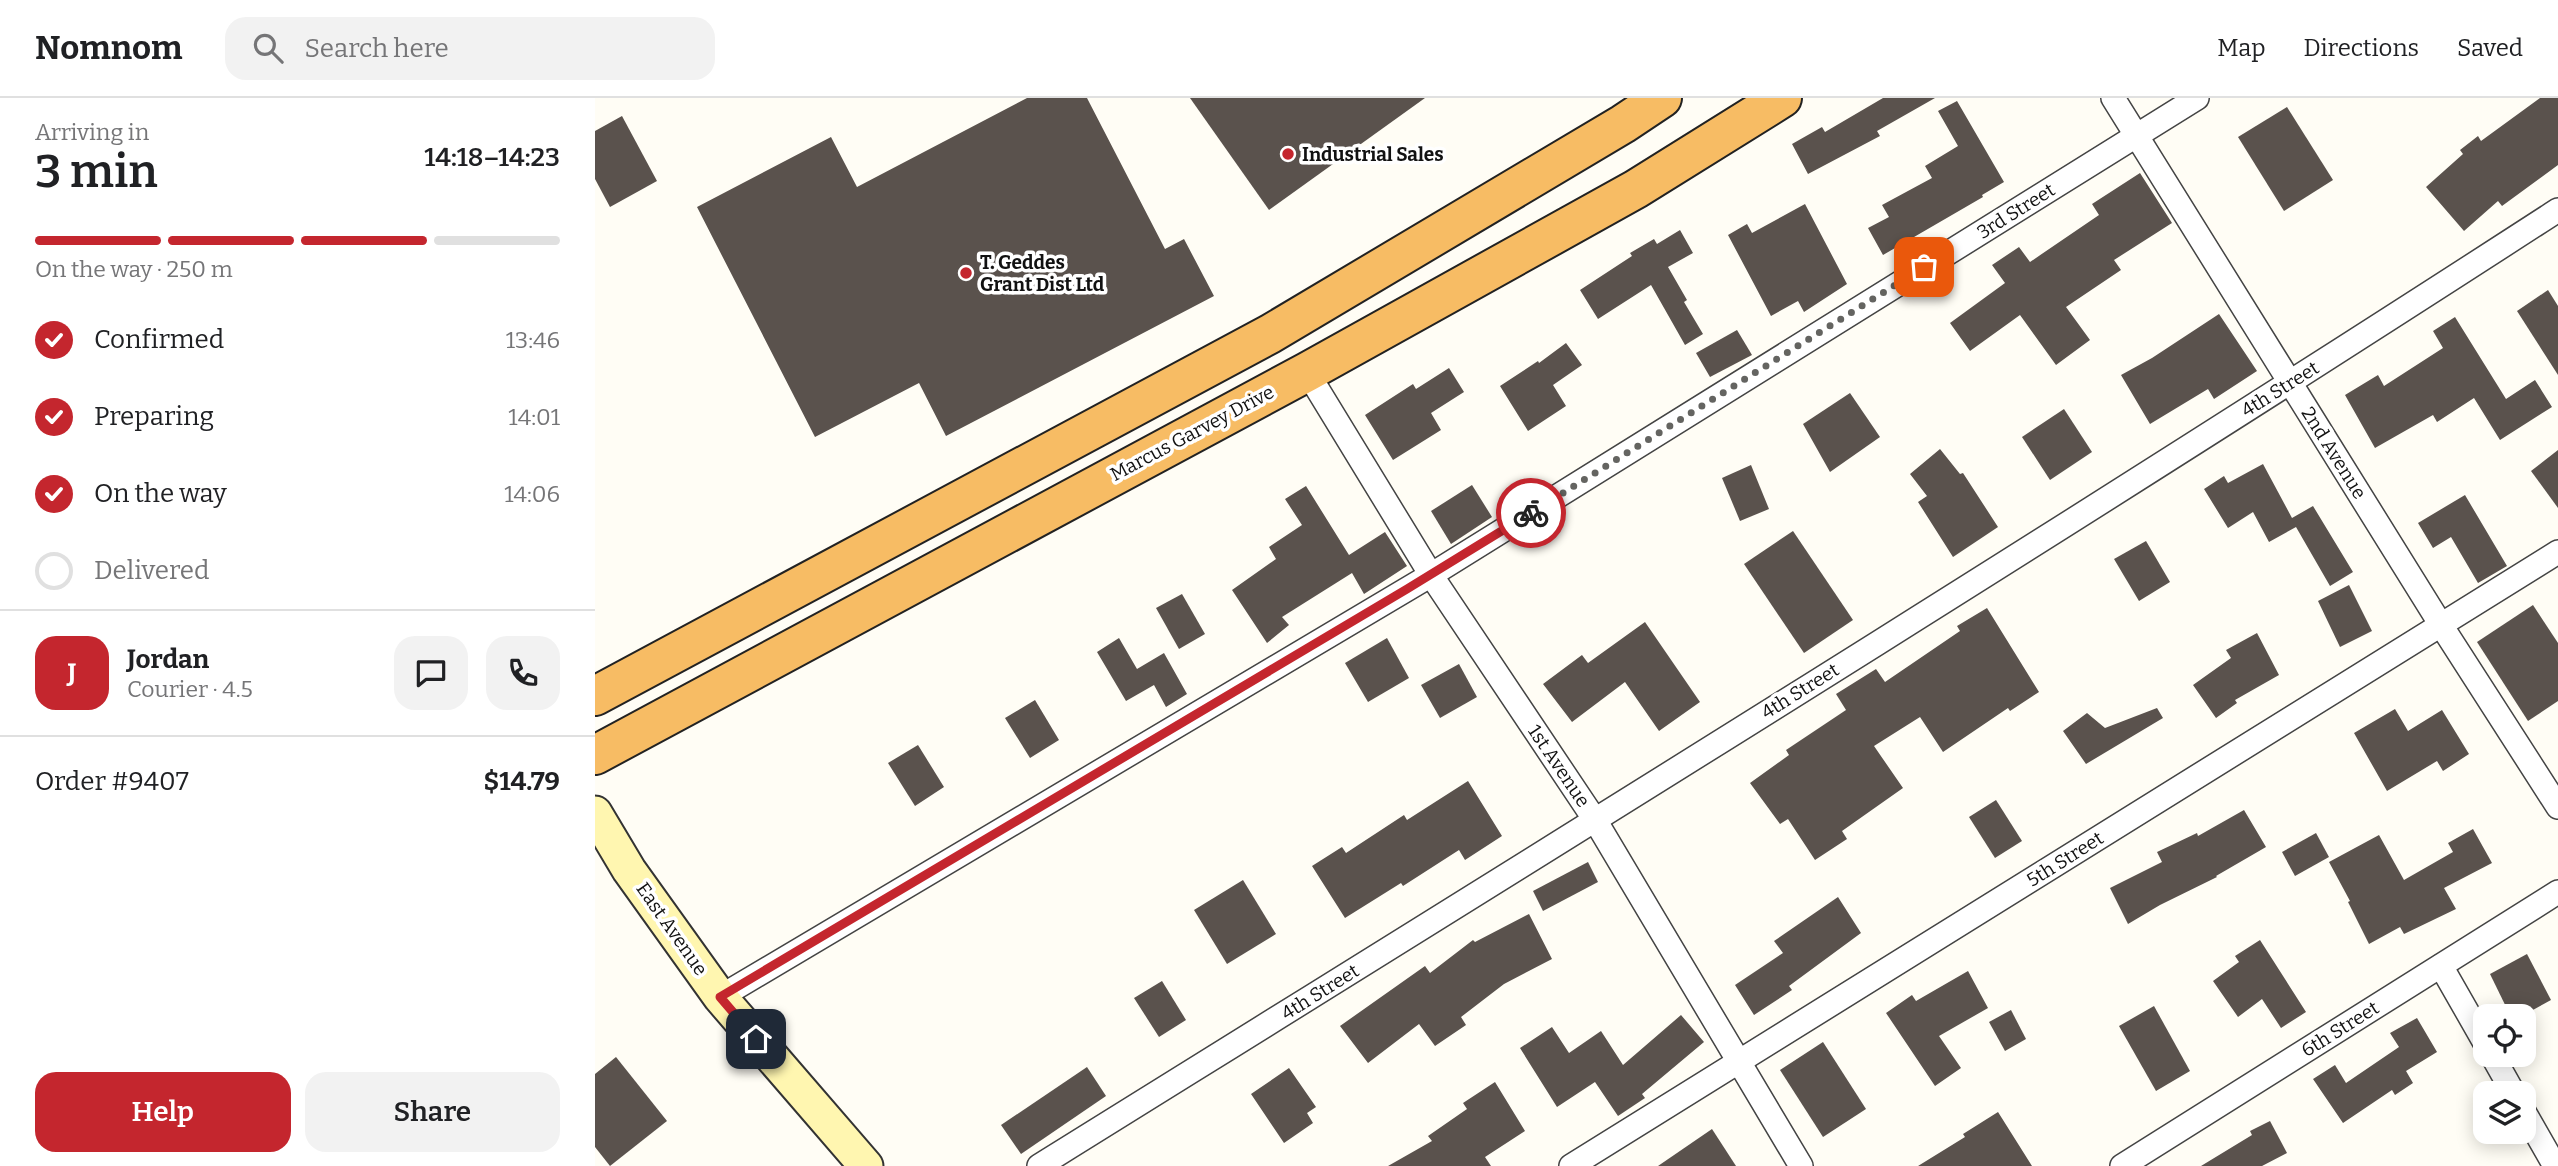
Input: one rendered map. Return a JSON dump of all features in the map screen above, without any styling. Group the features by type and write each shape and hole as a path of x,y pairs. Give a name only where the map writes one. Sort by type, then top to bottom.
{"highway":[{"path":"595,696 1270,334 1623,124 1662,98"},
{"path":"1610,204 1758,98"},
{"name":"Marcus Garvey Drive","path":"595,755 1307,372 1610,204 1782,98"}],"main road":[{"name":"East Avenue","path":"595,813 629,870 720,997 866,1166"}],"street":[{"name":"2nd Avenue","path":"2113,98 2441,625 2558,807"},
{"name":"3rd Street","path":"720,997 1431,575 2197,98"},
{"name":"4th Street","path":"1039,1166 2291,383 2558,210"},
{"name":"1st Avenue","path":"1307,372 1431,575 1595,820 1801,1166"},
{"name":"5th Street","path":"1571,1166 2558,552"},
{"name":"6th Street","path":"2122,1166 2558,892"},
{"path":"2441,966 2473,1022"},
{"path":"2536,1133 2555,1166"}],"building":[{"name":"T. Geddes Grant Dist Ltd","path":"1027,98 1087,98 1165,249 1184,239 1214,296 946,436 919,383 815,437 697,207 831,137 857,187"},
{"name":"Industrial Sales","path":"1190,98 1425,98 1269,210"},
{"path":"1883,98 1935,98 1877,131 1880,136 1808,174 1792,144 1822,127 1825,132"},
{"path":"2540,98 2558,98 2558,165 2502,206 2498,201 2464,231 2426,187 2463,154 2460,150 2478,136 2481,141"},
{"path":"1957,101 2004,182 1883,255 1868,228 1889,217 1882,205 1932,178 1925,166 1958,146 1938,111"},
{"path":"2287,107 2333,180 2284,211 2238,137"},
{"path":"622,116 657,181 610,207 595,179 595,131"},
{"path":"2140,173 2172,223 2114,260 2121,270 2066,307 2090,340 2056,365 2020,315 1970,351 1950,323 2005,283 1992,265 2019,247 2030,262 2099,215 2092,204"},
{"path":"1805,204 1847,284 1804,312 1798,301 1771,316 1728,235 1747,224 1752,233"},
{"path":"1680,230 1693,253 1668,267 1703,334 1685,345 1651,285 1598,319 1580,290 1632,256 1630,253 1654,239 1657,244"},
{"path":"2548,290 2558,306 2558,375 2517,311"},
{"path":"2219,314 2257,371 2214,399 2208,389 2150,424 2121,375"},
{"path":"2455,317 2506,399 2535,380 2552,407 2500,440 2474,398 2437,422 2433,415 2375,448 2345,395 2378,375 2384,386 2443,348 2433,331"},
{"path":"1737,330 1752,355 1710,377 1696,353"},
{"path":"1566,343 1582,365 1553,385 1566,406 1528,431 1500,386"},
{"path":"1449,368 1464,392 1431,413 1441,430 1393,460 1365,415 1413,384 1416,389"},
{"path":"1850,393 1880,437 1830,472 1803,424"},
{"path":"2064,409 2092,452 2050,480 2022,437"},
{"path":"1940,449 1960,474 1963,473 1998,527 1953,557 1918,502 1927,496 1910,474"},
{"path":"2558,450 2558,508 2531,471"},
{"path":"2263,464 2292,518 2313,506 2353,572 2330,586 2296,527 2269,542 2253,512 2228,528 2204,489 2224,476 2228,483"},
{"path":"1751,465 1769,509 1740,521 1722,478"},
{"path":"1472,485 1492,517 1451,544 1431,511"},
{"path":"1306,486 1349,555 1385,532 1407,566 1364,594 1352,573 1282,617 1289,625 1267,643 1232,590 1276,559 1269,547 1302,525 1285,499"},
{"path":"2465,495 2507,566 2478,583 2451,537 2433,548 2418,523"},
{"path":"1793,531 1853,620 1804,653 1744,564"},
{"path":"2146,541 2170,582 2139,601 2114,559"},
{"path":"2349,585 2372,631 2340,647 2318,601"},
{"path":"1182,594 1205,634 1179,649 1156,608"},
{"path":"2533,605 2558,643 2558,701 2528,721 2477,642"},
{"path":"1987,608 2039,692 2010,711 2008,708 1943,752 1920,717 1874,746 1903,788 1842,831 1847,839 1815,860 1788,819 1780,824 1750,783 1789,755 1786,750 1846,710 1836,694 1876,669 1885,682 1960,631 1957,626"},
{"path":"1645,622 1700,702 1659,731 1625,682 1572,722 1543,684 1582,655 1588,663"},
{"path":"2257,633 2279,675 2235,700 2237,703 2216,718 2193,685 2231,658 2226,650"},
{"path":"1119,638 1137,669 1164,653 1187,694 1166,707 1154,685 1126,701 1097,652"},
{"path":"1387,638 1409,678 1368,702 1345,663"},
{"path":"1459,664 1477,697 1440,718 1421,685"},
{"path":"1035,700 1059,740 1030,758 1005,718"},
{"path":"2157,708 2163,718 2086,764 2063,731 2087,713 2105,728"},
{"path":"2395,709 2408,731 2442,710 2469,754 2443,771 2437,761 2387,791 2354,733"},
{"path":"918,745 944,787 915,806 888,763"},
{"path":"1468,781 1502,836 1465,860 1459,850 1403,886 1401,883 1345,918 1312,866 1342,847 1346,853 1404,815 1407,820"},
{"path":"1996,800 2022,841 1995,858 1969,817"},
{"path":"2244,810 2266,847 2217,877 2128,924 2110,888 2162,862 2157,852 2197,833 2198,836"},
{"path":"2473,829 2492,863 2444,888 2456,909 2404,934 2400,927 2369,944 2329,862 2379,835 2404,880 2453,852 2448,843"},
{"path":"2316,833 2329,857 2295,876 2282,852"},
{"path":"1588,862 1598,882 1543,911 1533,891"},
{"path":"1243,880 1276,934 1227,964 1194,910"},
{"path":"1838,897 1861,933 1789,986 1792,990 1754,1015 1735,985 1783,953 1774,941"},
{"path":"1529,914 1552,959 1504,984 1461,1017 1466,1025 1435,1046 1419,1024 1368,1063 1340,1026 1425,966 1430,973 1473,940 1475,942"},
{"path":"2260,940 2306,1012 2281,1028 2262,999 2238,1017 2213,981 2239,962 2235,956"},
{"path":"2527,954 2551,1000 2536,1008 2536,1004 2505,1004 2490,974"},
{"path":"1968,971 1988,1008 1939,1036 1961,1068 1935,1086 1886,1013 1912,995 1916,1001"},
{"path":"1162,981 1186,1020 1159,1037 1134,998"},
{"path":"2154,1006 2190,1071 2156,1091 2119,1026"},
{"path":"2011,1010 2026,1039 2005,1051 1989,1022"},
{"path":"1681,1015 1704,1042 1642,1094 1645,1098 1618,1116 1595,1082 1557,1107 1520,1048 1552,1027 1569,1053 1601,1031 1623,1065"},
{"path":"2417,1018 2437,1052 2406,1071 2413,1083 2395,1095 2392,1090 2343,1123 2313,1079 2335,1065 2346,1083 2399,1047 2390,1033"},
{"path":"1823,1042 1866,1109 1823,1137 1780,1070"},
{"path":"616,1057 667,1121 610,1166 595,1147 595,1074"},
{"path":"1087,1067 1106,1096 1021,1154 1001,1125"},
{"path":"1289,1068 1316,1107 1307,1113 1313,1123 1284,1143 1251,1094"},
{"path":"1495,1082 1525,1131 1485,1157 1491,1166 1388,1166 1432,1141 1428,1136 1467,1109 1463,1103"},
{"path":"1998,1112 2032,1166 1918,1166 1965,1137 1963,1134"},
{"path":"2270,1121 2287,1153 2262,1166 2201,1166 2252,1135 2250,1131"},
{"path":"1712,1129 1736,1166 1658,1166"}],"way so far":[{"path":"1531,513 1924,267"}],"place":[{"name":"Industrial Sales","path":"1288,154"},
{"name":"T. Geddes Grant Dist Ltd","path":"966,273"}],"route":[{"path":"756,1039 720,997 1531,513"}]}
